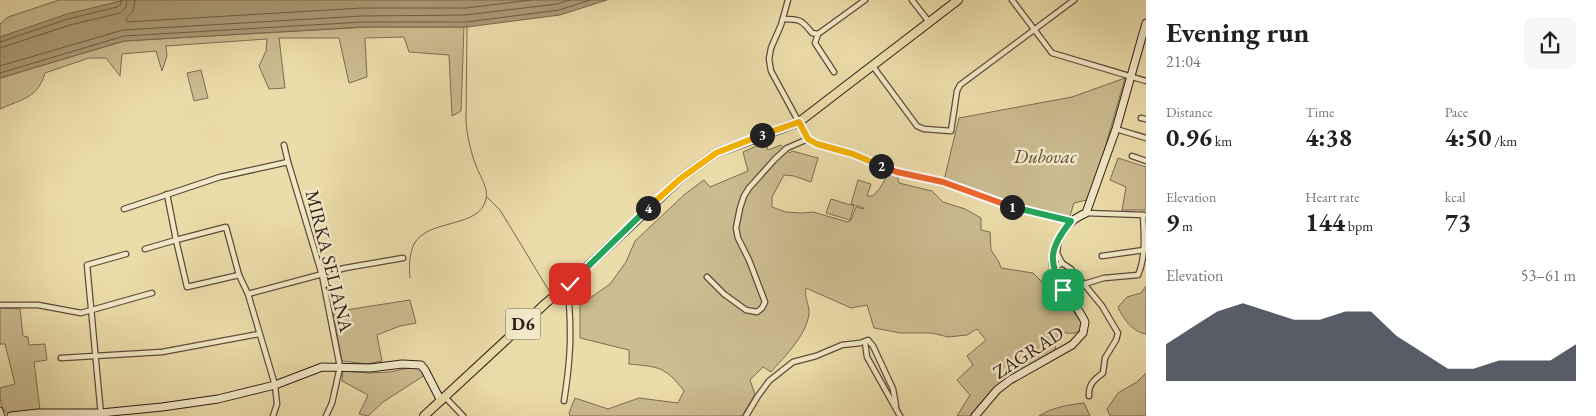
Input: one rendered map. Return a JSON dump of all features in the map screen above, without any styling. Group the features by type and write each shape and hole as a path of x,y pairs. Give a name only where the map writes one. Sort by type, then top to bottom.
{"main road":[{"name":"D6","path":"424,416 540,309 570,284 670,187 716,153 799,122 958,0"},
{"path":"1086,213 1116,129 1146,23"},
{"name":"ZAGRAD","path":"975,416 997,390 1010,380 1072,345 1083,333 1085,322 1063,290 1052,260 1053,252 1059,239 1071,221 1086,213"},
{"path":"11,416 38,413 101,414 218,399 275,385 322,367 370,368 402,364 422,366 443,399"}],"street":[{"path":"788,0 769,59 771,71 808,139 817,144 853,154 897,172 943,182 1006,205 1071,221"},
{"path":"834,72 815,43 818,34 865,0"},
{"path":"912,0 929,22"},
{"path":"1012,0 1052,53 1146,82"},
{"path":"872,65 917,126 924,129 950,131 959,86 1074,0"},
{"path":"783,19 798,20 805,23 812,33 818,34"},
{"path":"1116,129 1146,138"},
{"path":"707,277 724,294 746,310 757,312 762,308 765,302 749,260 738,238 736,228 740,208 749,188 775,159 787,148 808,139"},
{"name":"MIRKA SELJANA","path":"284,145 322,275 340,367"},
{"path":"1132,156 1146,161"},
{"path":"124,209 220,177 288,162"},
{"path":"167,194 187,287 239,275"},
{"path":"1084,284 1104,278 1138,276 1144,250 1145,215 1086,213"},
{"path":"145,249 226,227 239,275 248,294 275,385 277,404 273,416"},
{"path":"1059,239 1057,253 1062,263 1071,268 1102,306 1118,333 1105,358 1103,373 1093,380 1089,389 1089,396"},
{"path":"1102,256 1144,250"},
{"path":"101,414 87,265 126,254"},
{"path":"248,294 368,263 403,258"},
{"path":"1054,268 1062,263"},
{"path":"564,401 568,373 570,325 568,296 570,284"},
{"path":"0,305 38,305 81,313 152,293"},
{"path":"61,358 162,352 259,334"},
{"path":"746,416 769,381 792,362 816,356 842,345 866,341 873,346 893,389 896,406"},
{"path":"866,341 868,358 900,416"},
{"path":"326,416 332,403 340,367"},
{"path":"443,399 463,416"},
{"path":"0,410 2,416"}],"green space":[{"path":"59,0 125,0 67,15 0,37 0,24 8,17"},
{"path":"369,27 464,27 461,111 452,116 449,55 409,52 404,37 365,38 367,77 349,83 339,38 279,38 285,88 269,89 259,66 266,51 267,39 166,46 167,56 162,71 156,51 122,54 120,76 106,58 89,58 45,73 38,88 28,97 0,109 0,78 124,41"},
{"path":"201,70 208,98 194,101 187,73"},
{"name":"Dubovac","path":"1125,78 1101,162 1087,200 1074,203 1070,216 1059,216 1006,202 944,180 959,118 1072,97"},
{"path":"765,142 768,150 781,145 790,153 792,151 818,158 811,182 794,176 784,175 772,197 772,207 786,212 813,212 848,222 851,220 856,207 864,208 851,204 858,180 871,184 867,196 873,196 888,174 897,175 899,183 932,191 943,202 965,209 981,218 981,230 990,232 991,250 1001,268 1033,273 1045,285 1056,286 1082,324 1079,330 1075,333 1063,333 1054,342 1056,350 1000,383 970,416 957,416 970,395 957,380 973,365 967,356 986,340 977,329 967,335 948,337 932,333 900,333 874,328 867,305 851,308 806,288 809,314 804,330 771,372 763,367 750,380 755,394 742,416 570,416 569,413 575,398 608,409 639,398 678,403 684,391 666,372 654,367 629,364 629,350 580,338 580,305 610,284 626,262 635,241 685,194 704,180 710,187 748,171 743,152"},
{"path":"1118,158 1146,167 1146,210 1122,210 1126,187 1110,180"},
{"path":"831,199 854,206 850,220 826,213"},
{"path":"1146,286 1146,334 1132,327 1125,320 1118,307 1127,297 1141,293"},
{"path":"410,300 416,323 400,326 377,335 382,361 367,364 342,361 333,312"},
{"path":"0,308 20,309 23,336 28,337 29,345 45,344 47,360 34,362 40,410 7,413 2,405 0,388 15,384 5,344 0,344"},
{"path":"413,367 421,369 425,375 383,402 368,416 359,414 368,395 342,381 343,371 390,372"},
{"path":"1146,373 1146,416 1110,416 1107,409 1118,393 1137,382"},
{"path":"1084,403 1090,416 1039,416 1055,408"}],"water":[{"path":"125,0 607,0 560,15 467,27 363,27 124,41 0,78 0,37 67,14"}],"waterway":[{"path":"410,278 411,252 414,244 421,236 430,230 464,220 474,215 482,208 487,195 473,158 466,126 467,25"},
{"path":"487,197 500,210 551,294"}],"route":[{"path":"570,284 670,187 700,164 716,153 799,122 808,139 817,144 853,154 897,172 943,182 1006,205 1071,221 1056,242 1052,260 1055,273 1063,290"}]}
